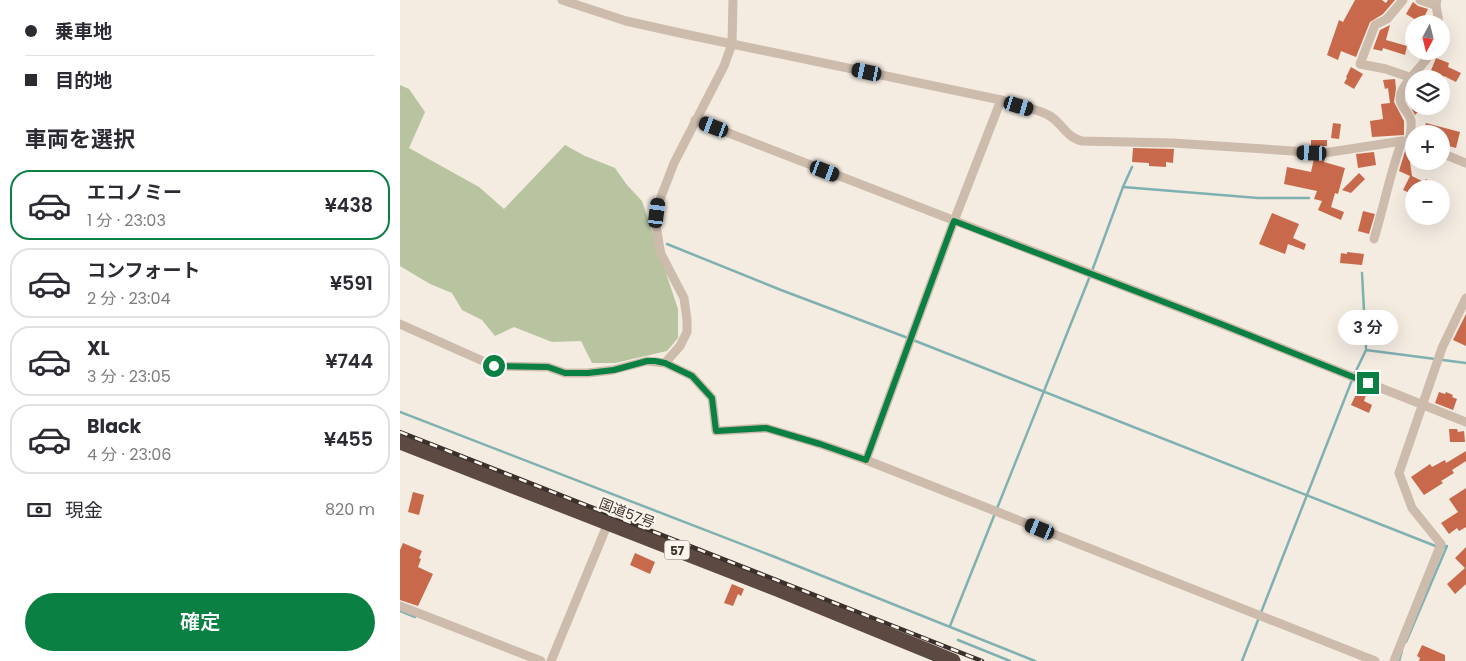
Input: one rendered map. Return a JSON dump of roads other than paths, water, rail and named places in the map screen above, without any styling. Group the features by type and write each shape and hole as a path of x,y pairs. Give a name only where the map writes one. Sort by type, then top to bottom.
{"highway":[{"name":"国道57号","path":"400,442 953,661"}],"street":[{"path":"562,0 626,21 1001,100 1044,112 1055,119 1074,140 1173,143 1324,153 1405,141"},
{"path":"665,363 680,346 687,332 687,320 684,298 659,244 656,224 659,202 674,163 724,66 732,44 733,0"},
{"path":"1403,0 1387,19 1375,25 1360,64 1386,69 1405,76"},
{"path":"1420,0 1436,2 1438,15"},
{"path":"1419,70 1427,60"},
{"path":"1405,85 1400,101 1405,110"},
{"path":"866,460 954,221 1001,100"},
{"path":"695,120 1221,324 1466,422"},
{"path":"1374,239 1393,169 1405,147"},
{"path":"1450,156 1466,163"},
{"path":"1394,661 1441,544 1412,508 1399,473 1442,348 1466,298"},
{"path":"400,324 494,366 548,367 565,373 588,373 614,370 647,361 665,363 692,376 712,398 716,431 766,428 866,460 1375,661"},
{"path":"551,661 608,523"},
{"path":"400,606 541,661"}],"waterway":[{"path":"1123,187 1132,167"},
{"path":"1092,271 1123,187 1258,198 1309,198"},
{"path":"667,244 908,338"},
{"path":"1362,273 1366,348"},
{"path":"950,626 1090,276"},
{"path":"913,340 1438,547"},
{"path":"1354,375 1366,350 1466,363"},
{"path":"1242,661 1352,380"},
{"path":"400,412 775,557 1035,661"},
{"path":"1406,642 1447,546 1443,547"},
{"path":"400,611 415,617"},
{"path":"958,640 1010,661"},
{"path":"1399,661 1402,651"}],"railway":[{"path":"400,432 982,661"}]}
